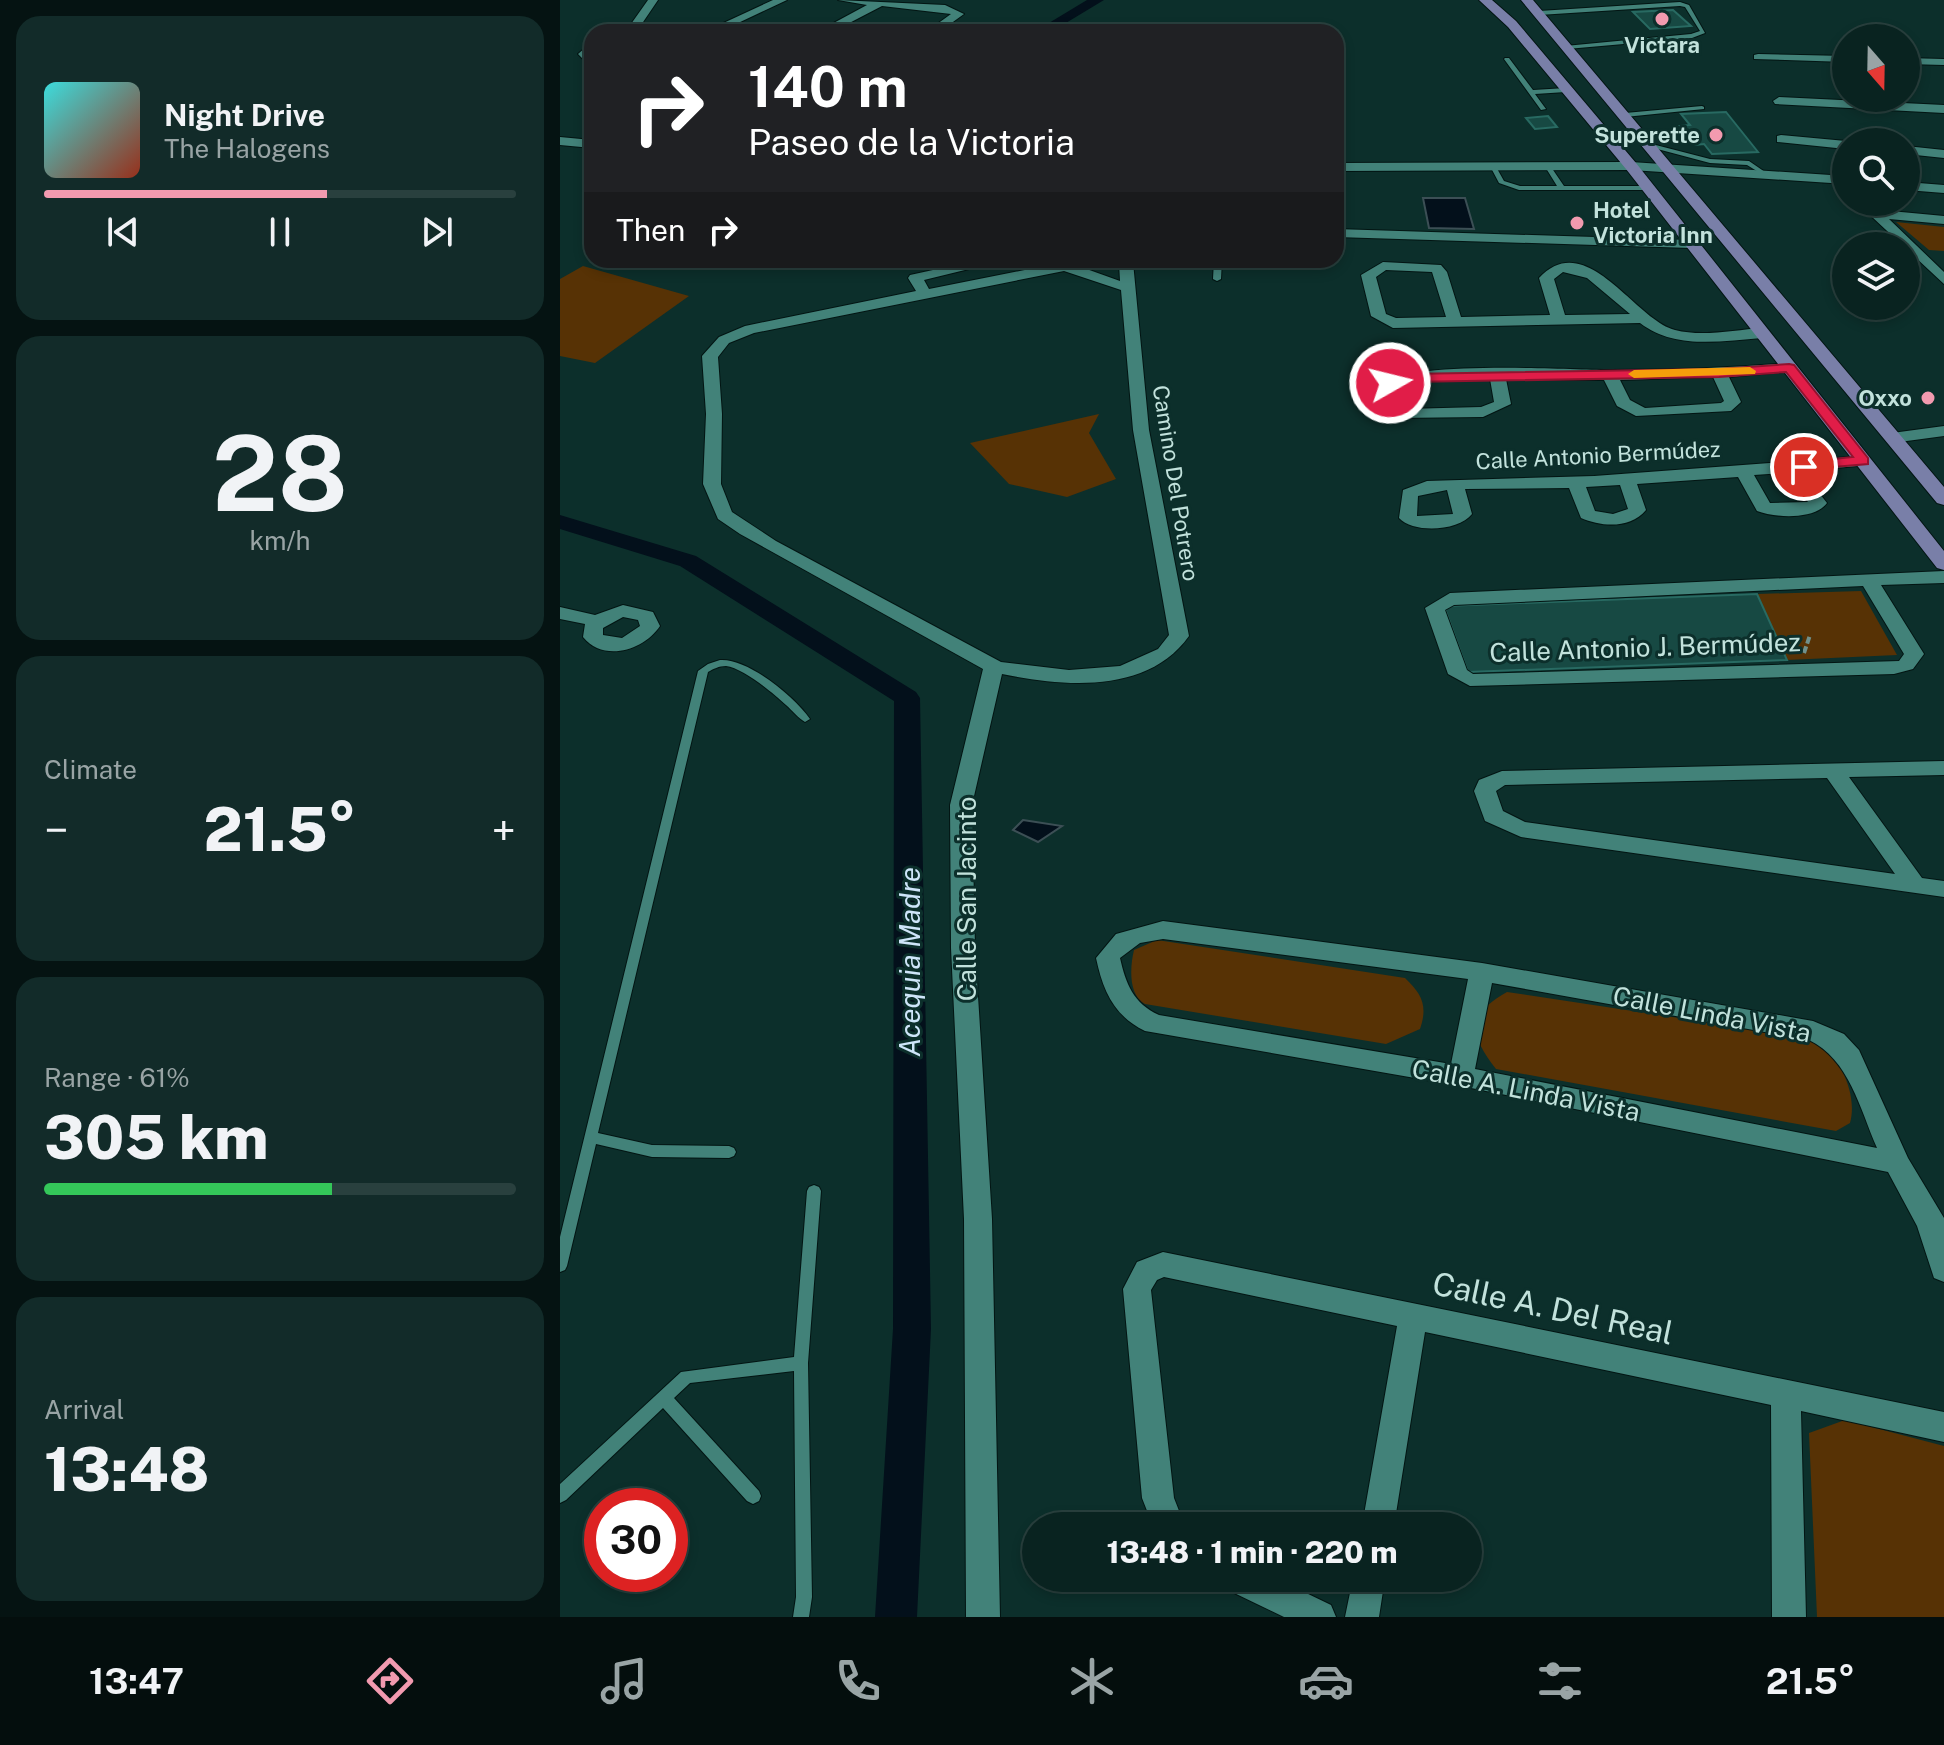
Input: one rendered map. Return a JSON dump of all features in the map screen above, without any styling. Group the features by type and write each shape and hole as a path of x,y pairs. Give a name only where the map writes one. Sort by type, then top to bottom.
{"main road":[{"path":"1485,0 1512,24 1649,188 1944,564"},
{"path":"1527,0 1944,499"}],"street":[{"path":"642,24 653,0"},
{"path":"728,24 782,0"},
{"path":"843,0 945,8 959,14 944,24"},
{"path":"839,24 881,3"},
{"path":"1758,57 1832,59"},
{"path":"1920,61 1944,62"},
{"path":"1779,101 1944,109"},
{"path":"1781,139 1832,144"},
{"path":"561,141 584,143"},
{"path":"1920,151 1944,154"},
{"path":"1344,167 1631,166 1762,172 1832,181"},
{"path":"1920,187 1944,189"},
{"path":"1882,216 1944,280"},
{"path":"1907,216 1944,220"},
{"path":"1344,233 1691,244"},
{"path":"1921,258 1944,260"},
{"path":"1454,320 1440,272 1436,268 1383,266 1368,275 1383,320 1393,323 1643,318"},
{"path":"924,292 915,278 962,268"},
{"path":"994,666 724,515 716,502 712,484 714,414 709,368 714,347 750,329 1053,268"},
{"path":"1070,268 1125,287"},
{"name":"Camino Del Potrero","path":"994,666 1049,674 1106,675 1143,667 1172,648 1179,636 1141,430 1124,268"},
{"path":"1559,320 1546,278 1557,271 1575,269 1594,275 1643,318 1667,333 1762,333"},
{"path":"1497,375 1503,404 1483,412 1402,414 1397,411 1386,386 1406,378 1497,375 1719,373 1789,368"},
{"path":"1610,375 1623,403 1642,413 1725,408 1733,402 1719,373"},
{"path":"1892,438 1944,431"},
{"name":"Calle Antonio Bermúdez","path":"1786,471 1863,461"},
{"path":"1744,472 1763,507 1773,511 1815,507 1818,503 1786,471"},
{"name":"Calle Antonio Bermúdez","path":"1455,486 1461,517 1418,523 1408,518 1409,494 1423,487 1455,486 1576,483 1627,481 1786,471 1875,477"},
{"path":"1576,483 1587,514 1596,519 1625,518 1637,510 1627,481"},
{"name":"Calle Antonio J. Bermúdez","path":"1869,581 1914,654 1906,665 1894,668 1470,680 1458,674 1435,608 1450,599 1944,577"},
{"path":"560,613 598,621"},
{"name":"Calle San Jacinto","path":"983,1617 978,1219 963,948 961,805 994,666"},
{"path":"1944,768 1502,778 1487,785 1485,791 1493,816 1521,829 1944,889"},
{"path":"1833,771 1915,885"},
{"name":"Calle Linda Vista","path":"1154,1024 1127,1009 1112,980 1108,958 1112,949 1126,940 1153,931 1482,972 1824,1035 1835,1041 1850,1057 1897,1163 1937,1229 1944,1269"},
{"path":"1461,1076 1482,972"},
{"name":"Calle A. Linda Vista","path":"1154,1024 1461,1076 1897,1163"},
{"name":"Calle A. Del Real","path":"1164,1512 1158,1498 1137,1289 1147,1271 1163,1264 1944,1427"},
{"path":"1380,1512 1413,1316"},
{"path":"1786,1394 1789,1617"},
{"path":"1268,1592 1319,1617"},
{"path":"1362,1617 1366,1592"}],"lane":[{"path":"1539,13 1680,4 1687,6 1703,32 1692,36 1567,47"},
{"path":"1507,59 1543,109"},
{"path":"1531,92 1566,90"},
{"path":"1625,115 1702,108"},
{"path":"1648,145 1710,161 1749,163 1762,172"},
{"path":"1547,165 1562,188"},
{"path":"1493,166 1501,182 1510,187 1649,188"},
{"path":"1217,279 1218,268"},
{"path":"560,1266 703,671 717,664 732,663 797,706 805,719"},
{"path":"590,1137 652,1151 729,1152"},
{"path":"801,1617 804,1597 801,1363 814,1191"},
{"path":"560,1495 686,1377 801,1363"},
{"path":"664,1398 753,1496"}],"shaded area":[{"path":"1896,222 1944,227 1944,251 1929,250 1920,242 1920,232 1908,232"},
{"path":"583,266 689,296 595,363 560,356 560,279"},
{"path":"1099,414 1089,433 1116,479 1067,497 1009,484 970,443"},
{"path":"1861,591 1897,655 1787,660 1757,594"},
{"path":"1157,940 1405,978 1422,1001 1420,1029 1386,1044 1145,1004 1139,1000 1133,987 1131,972 1134,950"},
{"path":"1507,992 1818,1039 1833,1056 1845,1078 1851,1100 1850,1123 1836,1131 1496,1069 1480,1045 1476,1026 1484,1009"},
{"path":"1845,1420 1944,1446 1944,1617 1817,1617 1809,1433"}],"water":[{"path":"1423,198 1465,198 1474,229 1429,228"},
{"path":"1023,820 1062,826 1038,842 1013,830"}],"building":[{"name":"Victara","path":"1673,10 1691,26 1650,29 1633,12"},
{"name":"Superette","path":"1726,112 1758,152 1712,154 1704,144 1695,145 1680,126 1690,125 1681,114"},
{"path":"1548,116 1557,127 1535,129 1526,118"},
{"path":"1757,594 1787,660 1468,672 1444,606"}],"waterway":[{"path":"1055,24 1097,0"},
{"name":"Acequia Madre","path":"560,522 688,561 907,698 912,1329 896,1617"}],"slow traffic":[{"path":"1634,374 1750,371"}],"place":[{"name":"Victara","path":"1662,19"},
{"name":"Superette","path":"1716,135"},
{"name":"Hotel Victoria Inn","path":"1577,223"},
{"name":"Oxxo","path":"1928,398"}],"route":[{"path":"1390,383 1406,378 1719,373 1789,368 1863,461 1804,467"}]}
